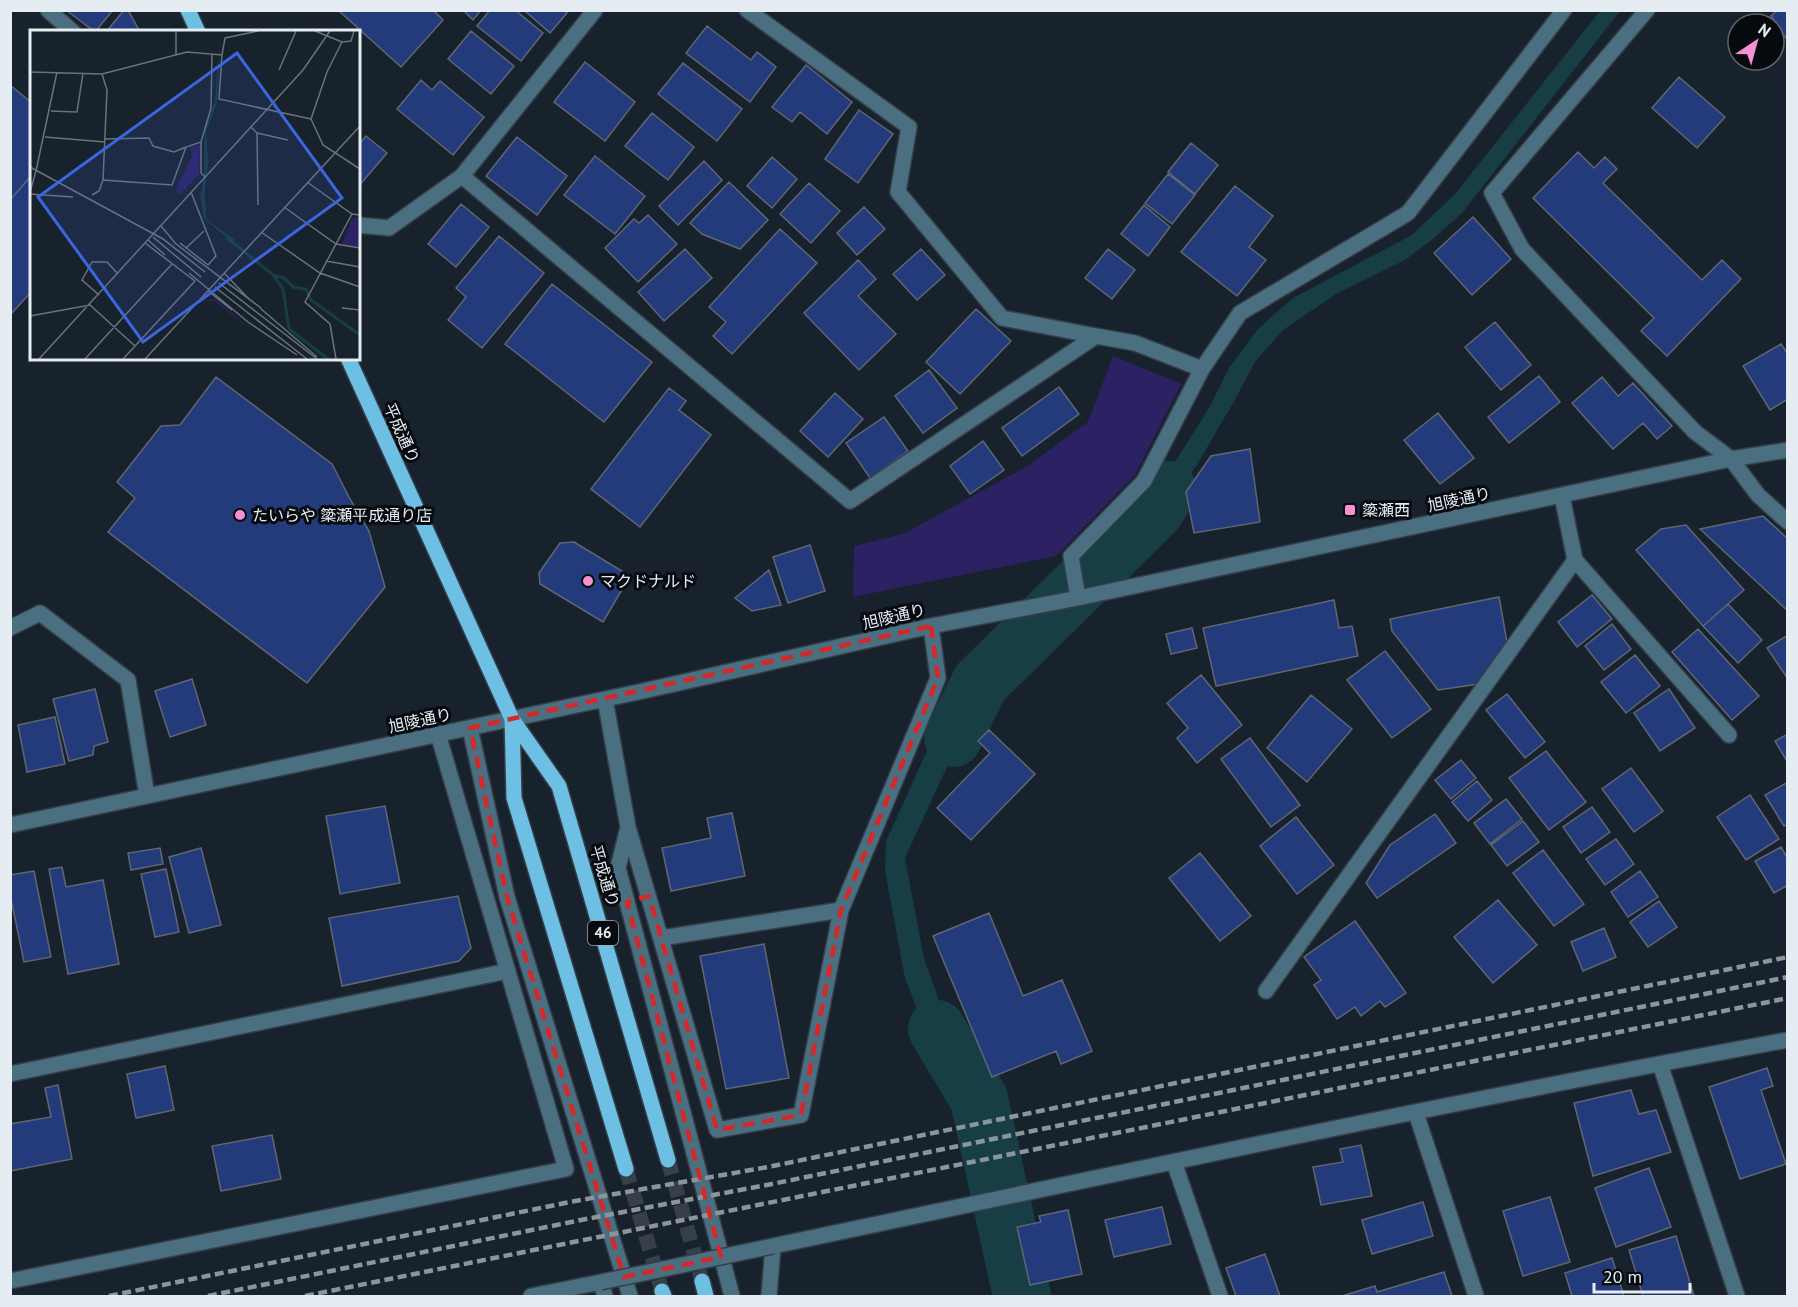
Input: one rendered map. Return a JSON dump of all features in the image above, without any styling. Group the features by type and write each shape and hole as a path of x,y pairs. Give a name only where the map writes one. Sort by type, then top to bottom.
{"main road":[{"path":"188,10 197,30"},
{"name":"平成通り","path":"349,360 512,719 559,786 668,1160"},
{"name":"平成通り","path":"512,719 514,798 626,1169"},
{"path":"702,1281 706,1296"}],"street":[{"path":"48,10 71,30"},
{"path":"360,225 389,228 462,176 595,10"},
{"path":"747,10 909,127 898,192 1002,318 1135,343 1202,369"},
{"path":"1078,598 1071,555 1144,481 1202,369 1240,313 1408,213 1564,10"},
{"path":"1647,10 1492,193 1522,249 1695,432 1731,459 1758,495 1788,522"},
{"path":"462,176 850,501 1096,336"},
{"name":"旭陵通り","path":"10,825 605,699 931,626 1078,598 1731,459 1788,450"},
{"path":"1562,496 1575,560 1729,735"},
{"path":"1266,991 1575,560"},
{"path":"10,628 40,613 128,680 147,796"},
{"path":"605,699 628,827 717,1130 801,1115 841,909 938,678 931,626"},
{"path":"470,728 507,897 630,1296"},
{"path":"10,1281 566,1169 438,734"},
{"path":"628,827 618,868 732,1296"},
{"path":"661,938 841,909"},
{"path":"10,1074 508,971"},
{"path":"531,1296 603,1289 773,1246 1174,1162 1788,1040"},
{"path":"1660,1064 1737,1296"},
{"path":"1416,1113 1476,1296"},
{"path":"1174,1162 1220,1296"},
{"path":"769,1296 773,1246"}],"highlighted area":[{"path":"931,626 938,678 841,910 801,1115 717,1130 649,896 627,902 721,1257 624,1277 507,897 470,728"}],"shaded area":[{"path":"1600,11 1620,11 1462,213 1405,260 1336,294 1283,330 1255,362 1198,463 1162,516 1134,546 1100,554 1148,505 1209,408 1229,368 1258,329 1293,298 1412,235 1455,194"},
{"path":"1113,356 1181,384 1135,475 1056,556 853,597 854,546 903,534 1024,468 1088,422"},
{"path":"1020,664 975,706 905,858 924,959 943,1011 976,1070 987,1097 961,1103 929,1041 905,978 885,871 886,841 926,753 974,674"}],"building":[{"path":"66,10 113,10 97,30 92,30"},
{"path":"124,10 128,10 139,30 108,30"},
{"path":"338,10 433,10 443,20 401,67"},
{"path":"463,10 481,10 473,20"},
{"path":"490,10 515,10 543,33 521,61 477,26"},
{"path":"524,10 564,10 567,13 550,33"},
{"path":"1788,10 1788,41 1786,12 1776,12"},
{"path":"707,26 751,60 757,52 776,67 750,102 686,53"},
{"path":"471,31 514,66 491,94 448,59"},
{"path":"585,62 635,102 605,141 554,102"},
{"path":"683,63 742,109 717,141 658,94"},
{"path":"806,65 852,102 827,134 800,112 792,122 772,107"},
{"path":"1679,77 1725,117 1697,148 1652,108"},
{"path":"421,80 432,90 440,81 484,117 453,155 397,109"},
{"path":"10,85 30,101 30,177 10,200"},
{"path":"859,110 893,134 858,183 825,159"},
{"path":"652,113 694,147 668,180 625,146"},
{"path":"366,136 387,153 360,185 360,143"},
{"path":"517,137 567,176 537,215 486,176"},
{"path":"1191,143 1218,165 1195,194 1168,172"},
{"path":"1578,152 1594,168 1605,157 1617,169 1603,183 1702,280 1722,260 1741,279 1667,356 1641,331 1654,318 1533,198"},
{"path":"595,156 645,196 615,234 564,195"},
{"path":"772,157 797,179 772,208 747,186"},
{"path":"704,161 722,180 678,225 659,206"},
{"path":"1168,174 1195,195 1172,224 1145,203"},
{"path":"30,177 30,293 10,315 10,200"},
{"path":"729,182 768,220 740,249 702,234 690,223"},
{"path":"809,183 840,211 811,243 780,214"},
{"path":"1235,186 1273,216 1249,247 1266,260 1237,296 1181,252"},
{"path":"461,204 489,227 456,267 428,244"},
{"path":"1144,205 1170,227 1148,256 1121,234"},
{"path":"864,207 885,229 857,255 837,233"},
{"path":"648,215 677,244 638,282 605,248 634,219 639,223"},
{"path":"1473,217 1511,259 1472,295 1434,253"},
{"path":"780,229 817,263 732,354 713,336 726,322 709,307"},
{"path":"499,236 544,273 482,348 448,320 466,297 456,288"},
{"path":"685,249 712,278 664,321 638,292"},
{"path":"921,249 945,275 917,300 893,274"},
{"path":"1108,249 1135,270 1112,299 1085,278"},
{"path":"858,260 876,279 858,296 896,334 859,370 804,313"},
{"path":"552,284 652,362 604,422 505,344"},
{"path":"976,309 1011,341 960,394 926,362"},
{"path":"1495,322 1531,365 1501,390 1465,347"},
{"path":"1781,344 1788,354 1788,399 1770,410 1743,366"},
{"path":"929,370 957,408 923,433 895,396"},
{"path":"1539,376 1560,402 1509,443 1488,417"},
{"name":"たいらや 簗瀬平成通り店","path":"216,377 332,464 369,531 385,587 307,683 108,532 135,498 117,482 161,426 180,425"},
{"path":"1602,377 1618,396 1633,383 1672,426 1657,439 1643,423 1613,449 1572,403"},
{"path":"1059,387 1079,414 1022,456 1002,428"},
{"path":"669,388 686,401 679,410 711,435 640,527 591,489"},
{"path":"835,393 863,419 828,457 800,431"},
{"path":"1438,413 1474,458 1440,484 1404,440"},
{"path":"884,417 908,451 870,478 846,443"},
{"path":"983,441 1004,470 970,494 950,466"},
{"path":"1250,449 1260,522 1194,533 1186,492 1211,456"},
{"path":"1763,516 1788,539 1788,611 1700,529"},
{"path":"1686,525 1744,590 1703,626 1636,550 1661,529"},
{"path":"574,542 630,576 603,622 540,584 539,573 560,543"},
{"path":"810,545 825,591 788,603 773,557"},
{"path":"769,570 781,605 752,611 735,598"},
{"path":"1592,595 1612,619 1577,647 1558,622"},
{"path":"1499,597 1507,642 1479,684 1438,690 1392,631 1390,619"},
{"path":"1334,600 1339,628 1352,626 1358,656 1216,686 1203,628"},
{"path":"1728,604 1762,640 1738,663 1703,626"},
{"path":"1612,624 1631,649 1604,670 1585,646"},
{"path":"1192,628 1197,648 1171,654 1166,634"},
{"path":"1698,629 1759,696 1732,720 1672,652"},
{"path":"1788,635 1788,679 1767,648"},
{"path":"1385,651 1431,709 1392,738 1347,680"},
{"path":"1635,655 1660,686 1626,713 1601,682"},
{"path":"1201,675 1242,725 1197,763 1177,738 1188,728 1167,703"},
{"path":"192,679 206,725 170,737 155,691"},
{"path":"95,689 108,742 94,746 93,755 69,761 53,699"},
{"path":"1669,689 1695,728 1660,751 1634,713"},
{"path":"1507,694 1545,742 1525,758 1486,710"},
{"path":"1311,695 1352,729 1307,782 1267,748"},
{"path":"55,717 65,764 27,772 18,725"},
{"path":"989,730 1035,774 971,840 937,808 990,753 978,741"},
{"path":"1788,734 1788,763 1775,741"},
{"path":"1250,738 1300,805 1271,827 1221,759"},
{"path":"1546,751 1586,802 1549,830 1509,778"},
{"path":"1461,760 1476,778 1451,799 1435,780"},
{"path":"1631,768 1663,811 1634,832 1602,789"},
{"path":"1477,781 1492,800 1468,821 1452,802"},
{"path":"1788,782 1788,824 1784,826 1765,795"},
{"path":"1750,795 1779,839 1746,860 1717,817"},
{"path":"1506,799 1522,819 1490,844 1474,823"},
{"path":"385,806 400,883 340,894 326,816"},
{"path":"1592,807 1610,832 1581,853 1563,827"},
{"path":"732,813 745,876 671,891 662,848 711,838 707,818"},
{"path":"1435,814 1456,843 1377,898 1366,883 1390,845"},
{"path":"1296,817 1334,865 1297,894 1260,846"},
{"path":"1523,821 1539,842 1507,866 1491,845"},
{"path":"1616,839 1634,864 1605,885 1586,859"},
{"path":"1781,847 1788,859 1788,885 1774,893 1755,861"},
{"path":"160,848 163,864 131,870 128,853"},
{"path":"201,848 221,925 189,933 169,857"},
{"path":"1543,850 1584,904 1554,926 1513,873"},
{"path":"1200,853 1251,916 1220,941 1169,878"},
{"path":"62,867 66,887 103,880 119,964 68,974 49,869"},
{"path":"166,869 179,932 155,937 141,874"},
{"path":"34,871 51,957 24,962 10,894 10,875"},
{"path":"1640,871 1658,897 1628,917 1611,892"},
{"path":"458,896 471,948 459,961 342,986 329,918"},
{"path":"1498,900 1537,945 1493,983 1454,937"},
{"path":"1659,901 1677,927 1648,947 1630,922"},
{"path":"989,913 1023,996 1062,980 1092,1051 1061,1064 1056,1051 992,1077 933,936"},
{"path":"1355,921 1406,993 1385,1007 1380,1001 1361,1016 1355,1007 1337,1019 1314,985 1321,980 1304,957"},
{"path":"1604,928 1616,957 1583,971 1571,942"},
{"path":"764,944 789,1078 726,1089 700,956"},
{"path":"165,1066 174,1110 136,1118 127,1074"},
{"path":"1767,1068 1773,1086 1761,1090 1786,1164 1740,1179 1709,1087"},
{"path":"58,1085 72,1159 10,1171 10,1124 51,1117 45,1088"},
{"path":"1631,1090 1639,1114 1656,1110 1671,1152 1593,1176 1574,1103"},
{"path":"272,1135 281,1179 221,1191 212,1146"},
{"path":"1361,1145 1372,1196 1321,1205 1313,1167 1343,1162 1340,1149"},
{"path":"1649,1168 1671,1227 1616,1247 1595,1188"},
{"path":"1550,1197 1570,1262 1523,1276 1503,1211"},
{"path":"1423,1202 1433,1236 1372,1254 1362,1220"},
{"path":"1162,1207 1171,1244 1114,1257 1105,1220"},
{"path":"1068,1210 1082,1274 1030,1285 1017,1227 1041,1222 1039,1216"},
{"path":"1676,1236 1694,1296 1643,1296 1629,1250"},
{"path":"1265,1254 1280,1296 1236,1296 1226,1268"},
{"path":"1612,1258 1624,1296 1572,1296 1565,1273"},
{"path":"1444,1272 1452,1296 1342,1296 1375,1286 1377,1292"}],"waterway":[{"path":"953,738 980,683 1155,511 1168,490"},
{"path":"937,1029 979,1099 1022,1296"}],"tunnel":[{"path":"668,1160 702,1281"},
{"path":"626,1169 662,1291"}],"railway":[{"path":"109,1296 575,1201 768,1167 1788,957"},
{"path":"208,1296 581,1220 772,1184 1788,977"},
{"path":"305,1296 1788,998"}],"place":[{"name":"簗瀬西","path":"1350,510"},
{"name":"たいらや 簗瀬平成通り店","path":"240,515"},
{"name":"マクドナルド","path":"588,581"}]}
